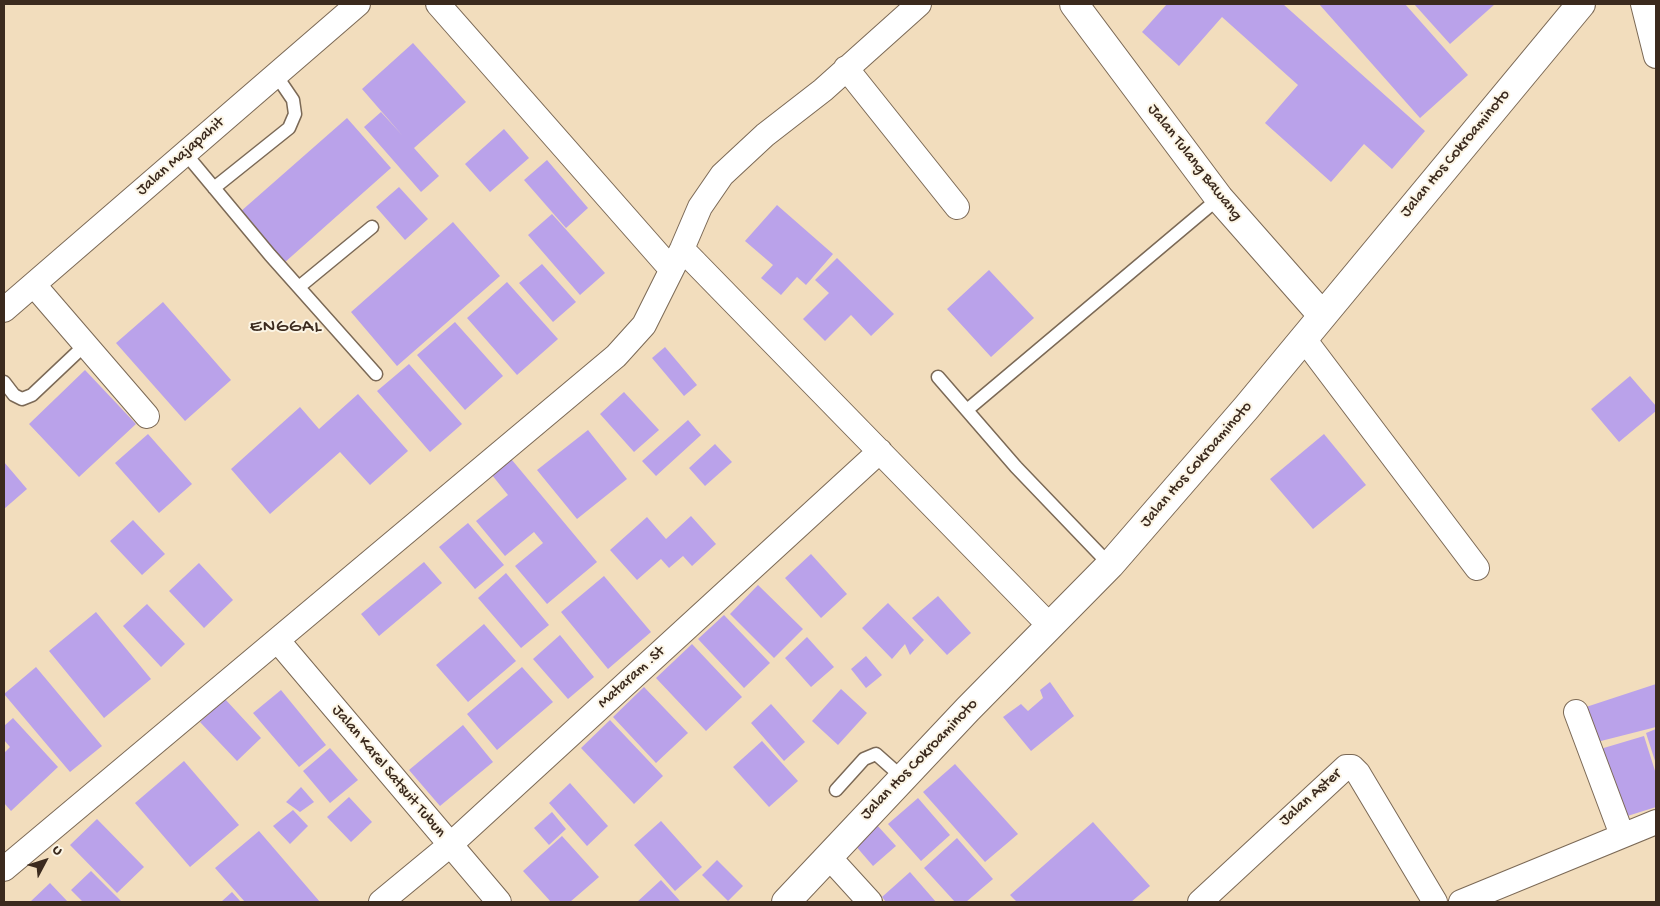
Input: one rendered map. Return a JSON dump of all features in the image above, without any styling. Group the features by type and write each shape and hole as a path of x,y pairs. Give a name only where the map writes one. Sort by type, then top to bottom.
{"street":[{"name":"Jalan Majapahit","path":"4,310 358,4"},
{"path":"438,4 676,259 880,451 1050,626"},
{"path":"4,869 616,356 644,325 700,207 722,176 765,135 823,90 919,4"},
{"name":"Jalan Tulang Bawang","path":"1074,4 1218,198 1322,315"},
{"name":"Jalan Hos Cokroaminoto","path":"786,902 828,856 1110,565 1304,339 1581,4"},
{"path":"1643,4 1656,56"},
{"path":"846,68 957,207"},
{"path":"34,285 148,416"},
{"path":"1304,339 1477,568"},
{"name":"Mataram .St","path":"381,902 450,845 880,451"},
{"name":"Jalan Karel Satsuit Tubun","path":"278,641 499,902"},
{"path":"1576,712 1622,835"},
{"name":"Jalan Aster","path":"1200,902 1346,767 1352,767 1358,773 1435,902"},
{"path":"1461,902 1622,835 1636,832 1656,822"},
{"path":"828,856 870,902"}],"lane":[{"path":"214,188 289,128 294,114 293,100 276,75"},
{"path":"185,153 376,374"},
{"path":"967,410 1218,198"},
{"path":"299,287 372,227"},
{"path":"4,382 14,395 22,400 32,395 86,344"},
{"path":"938,377 1016,467 1110,565"},
{"path":"836,790 864,760 876,754 903,778"}],"building":[{"path":"1167,4 1283,4 1425,131 1392,169 1364,144 1331,182 1265,123 1298,85 1222,17 1179,66 1142,32"},
{"path":"1319,4 1405,4 1468,75 1420,118"},
{"path":"1414,4 1495,4 1450,44"},
{"path":"413,43 466,102 414,148 439,176 421,192 364,127 381,112 402,135 362,89"},
{"path":"347,118 391,168 284,263 240,212"},
{"path":"504,129 529,158 490,192 465,164"},
{"path":"547,160 588,208 566,228 524,180"},
{"path":"399,187 428,219 405,240 376,207"},
{"path":"777,205 833,254 806,285 797,277 781,295 761,278 773,265 745,241"},
{"path":"552,214 605,273 580,295 528,235"},
{"path":"453,222 500,276 397,366 351,312"},
{"path":"837,258 894,314 871,336 851,315 825,341 803,319 829,293 815,280"},
{"path":"542,264 576,302 553,322 519,283"},
{"path":"989,270 1034,318 991,357 947,309"},
{"path":"507,282 558,339 517,375 467,318"},
{"path":"163,302 231,380 185,421 116,343"},
{"path":"455,322 503,376 465,410 417,355"},
{"path":"665,347 697,385 684,396 652,358"},
{"path":"409,364 462,424 430,452 377,391"},
{"path":"85,370 136,424 79,477 29,424"},
{"path":"1630,376 1656,406 1656,411 1619,442 1591,409"},
{"path":"624,392 659,430 634,452 600,414"},
{"path":"358,394 408,451 370,485 340,452 270,514 231,469 300,407 319,429"},
{"path":"688,420 701,435 656,476 642,461"},
{"path":"588,430 627,479 577,519 537,470"},
{"path":"148,434 192,484 159,513 115,463"},
{"path":"1324,434 1366,485 1313,529 1270,479"},
{"path":"715,444 732,462 705,486 689,468"},
{"path":"507,454 597,562 547,604 515,566 543,543 534,532 505,556 476,521 508,495 488,470"},
{"path":"4,462 27,489 4,509"},
{"path":"691,516 716,544 692,566 683,556 669,568 661,559 637,580 610,550 647,517 666,539"},
{"path":"133,520 165,554 142,575 110,541"},
{"path":"468,523 504,565 475,589 439,547"},
{"path":"811,554 847,594 821,618 785,578"},
{"path":"424,562 442,583 379,636 361,614"},
{"path":"199,563 233,600 204,628 169,591"},
{"path":"506,573 549,625 521,648 478,598"},
{"path":"604,576 651,632 608,669 561,612"},
{"path":"758,585 803,629 774,658 730,614"},
{"path":"938,596 971,633 947,655 912,618"},
{"path":"888,603 924,640 910,655 905,644 892,659 862,628"},
{"path":"147,604 185,644 161,667 123,626"},
{"path":"96,612 151,679 104,718 49,651"},
{"path":"724,615 770,663 744,688 698,639"},
{"path":"484,624 516,661 468,702 436,665"},
{"path":"560,635 594,677 568,699 533,659"},
{"path":"807,637 834,667 811,687 785,658"},
{"path":"692,644 742,697 706,731 656,678"},
{"path":"866,656 882,675 866,688 851,669"},
{"path":"36,667 102,746 70,772 4,694"},
{"path":"522,667 553,702 497,750 467,714"},
{"path":"1050,682 1074,716 1031,751 1003,717 1021,704 1028,711 1043,698 1040,690"},
{"path":"1656,684 1656,727 1597,742 1583,708"},
{"path":"644,687 688,733 656,763 613,717"},
{"path":"841,689 867,713 838,745 812,721"},
{"path":"281,690 326,745 299,767 253,713"},
{"path":"225,699 261,738 237,761 200,722"},
{"path":"771,704 805,742 784,761 751,723"},
{"path":"13,718 58,767 11,811 4,803 4,753 10,747 4,740 4,726"},
{"path":"610,720 663,776 634,804 581,748"},
{"path":"463,725 493,762 440,806 409,770"},
{"path":"1656,729 1656,764 1646,733"},
{"path":"1644,736 1656,774 1656,807 1618,819 1597,750"},
{"path":"762,741 798,781 769,807 733,767"},
{"path":"330,748 358,780 330,803 303,771"},
{"path":"184,761 239,825 190,867 135,803"},
{"path":"955,764 1018,834 985,862 923,792"},
{"path":"570,783 608,826 587,846 549,803"},
{"path":"301,787 314,802 300,812 286,802"},
{"path":"349,797 372,822 351,842 327,817"},
{"path":"918,798 950,835 921,861 888,824"},
{"path":"293,810 308,826 290,844 273,826"},
{"path":"552,812 566,829 549,845 534,828"},
{"path":"97,819 144,867 117,893 70,845"},
{"path":"661,821 702,867 675,891 634,845"},
{"path":"1093,822 1150,886 1131,902 1017,902 1010,895"},
{"path":"876,824 896,846 873,866 854,844"},
{"path":"259,831 320,902 245,902 215,868"},
{"path":"562,836 599,877 570,902 551,902 523,871"},
{"path":"957,838 993,879 966,902 955,902 924,868"},
{"path":"717,860 743,886 728,901 702,875"},
{"path":"91,871 122,902 83,902 71,890"},
{"path":"910,872 936,902 886,902 882,897"},
{"path":"661,880 681,902 637,902"},
{"path":"50,883 68,902 30,902"},
{"path":"232,892 241,902 221,902"}],"district":[{"name":"ENGGAL","path":"286,328"}]}
